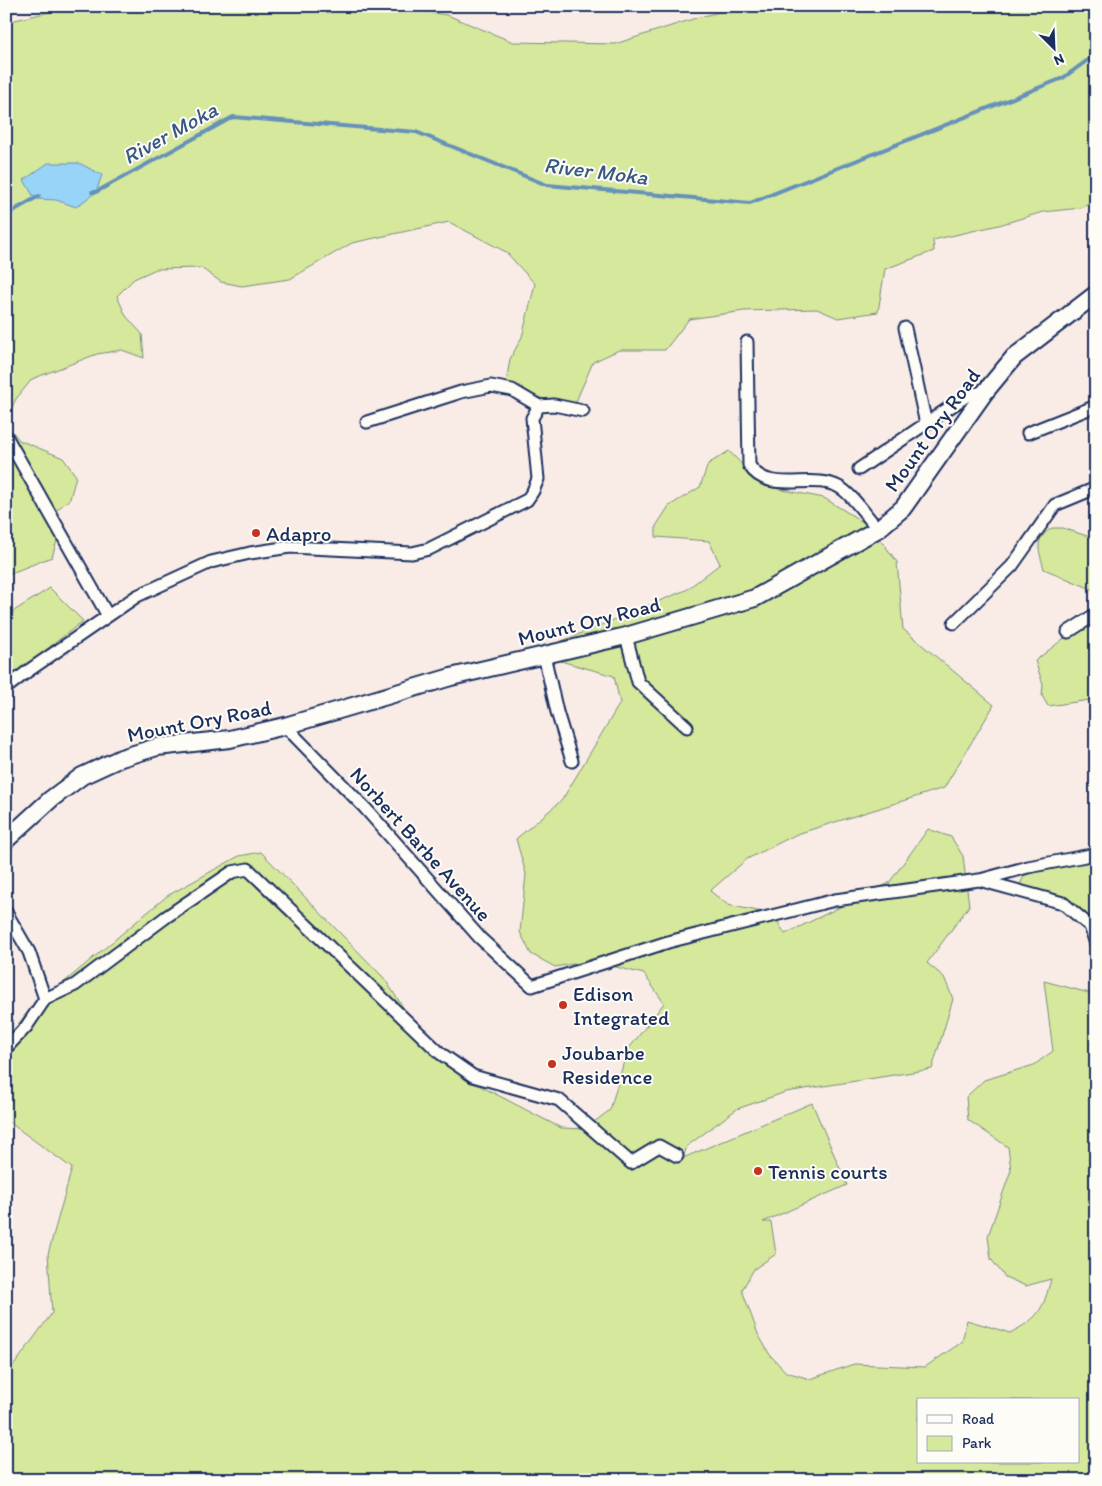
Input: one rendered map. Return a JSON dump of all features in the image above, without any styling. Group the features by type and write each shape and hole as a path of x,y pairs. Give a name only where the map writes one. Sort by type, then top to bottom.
{"main road":[{"name":"Mount Ory Road","path":"6,840 51,799 82,776 121,758 157,747 230,739 285,726 451,677 626,636 755,598 878,529 903,508 1014,356 1096,294"}],"street":[{"path":"905,328 926,424"},
{"path":"748,342 749,465 754,474 762,479 773,481 822,482 838,486 850,496 878,529"},
{"path":"366,422 461,392 491,386 512,390 539,406 554,405 583,410"},
{"path":"859,469 968,395 986,392"},
{"path":"6,688 137,596 211,562 250,553 290,547 412,553 429,549 527,500 538,479 532,418 539,406"},
{"path":"1028,433 1096,406"},
{"path":"6,436 108,616"},
{"path":"954,623 1012,566 1055,505 1096,488"},
{"path":"1068,632 1096,614"},
{"path":"626,636 638,682 688,727"},
{"path":"544,655 557,712 572,761"},
{"name":"Norbert Barbe Avenue","path":"285,726 366,808 480,938 532,986 668,942 835,900 979,880"},
{"path":"979,880 1028,867 1096,854"},
{"path":"6,1048 26,1027 45,999 75,985 166,917 232,872 248,869 440,1053 473,1076 558,1100 631,1163 659,1146 676,1156"},
{"path":"979,880 1063,903 1090,926 1096,944"},
{"path":"6,912 29,952 45,999"}],"green space":[{"path":"76,6 387,6 447,15 513,42 615,44 696,18 743,6 1096,6 1096,200 1081,208 1043,212 999,225 933,240 934,251 885,269 878,312 838,318 817,309 744,311 689,319 665,350 619,350 593,362 574,406 550,402 506,383 510,359 522,337 535,284 506,252 449,222 352,243 290,279 242,286 221,282 201,268 156,269 134,279 117,296 126,316 142,334 144,358 122,350 97,354 32,379 16,399 6,419 6,22"},
{"path":"6,423 19,440 63,458 76,476 70,499 52,514 59,534 52,557 6,575"},
{"path":"729,451 763,486 824,498 871,527 897,562 903,629 994,705 944,788 797,834 747,859 710,891 728,905 773,914 785,934 889,883 928,829 951,837 963,856 969,906 927,963 944,977 953,999 932,1069 786,1092 737,1109 687,1146 683,1158 812,1103 847,1185 763,1222 771,1222 776,1254 754,1269 742,1290 758,1334 770,1355 786,1372 810,1379 854,1364 925,1367 962,1342 967,1320 1010,1333 1028,1323 1038,1312 1042,1306 1051,1279 1026,1286 1005,1277 991,1259 988,1236 1011,1170 1008,1147 968,1120 966,1097 984,1080 1034,1065 1053,1051 1044,981 1089,993 1096,1007 1096,1480 6,1480 6,1387 9,1372 52,1313 48,1254 72,1168 6,1120 6,1041 26,1014 167,896 239,856 261,852 384,978 435,1056 463,1077 561,1128 585,1129 610,1110 627,1051 664,1003 644,974 592,961 555,967 531,954 520,932 526,874 516,839 562,800 620,703 614,676 550,658 550,646 686,590 720,564 709,541 656,537 656,526 669,506 700,487 708,464"},
{"path":"1052,528 1063,528 1096,539 1096,591 1044,569 1039,546 1042,537"},
{"path":"50,588 83,621 6,681 6,616"},
{"path":"1096,623 1096,701 1090,700 1048,706 1042,696 1043,684 1035,661 1063,639"},
{"path":"1096,859 1096,927 1028,892 1020,885 1025,873"}],"water":[{"path":"48,163 79,163 102,175 96,192 76,207 56,200 35,199 24,180"}],"waterway":[{"name":"River Moka","path":"92,192 96,192 233,117 416,132 547,185 750,203 1063,78 1096,54"},
{"name":"River Moka","path":"6,215 39,196"}],"place":[{"name":"Adapro","path":"256,533"},
{"name":"Edison Integrated","path":"563,1005"},
{"name":"Joubarbe Residence","path":"552,1064"},
{"name":"Tennis courts","path":"758,1171"}]}
